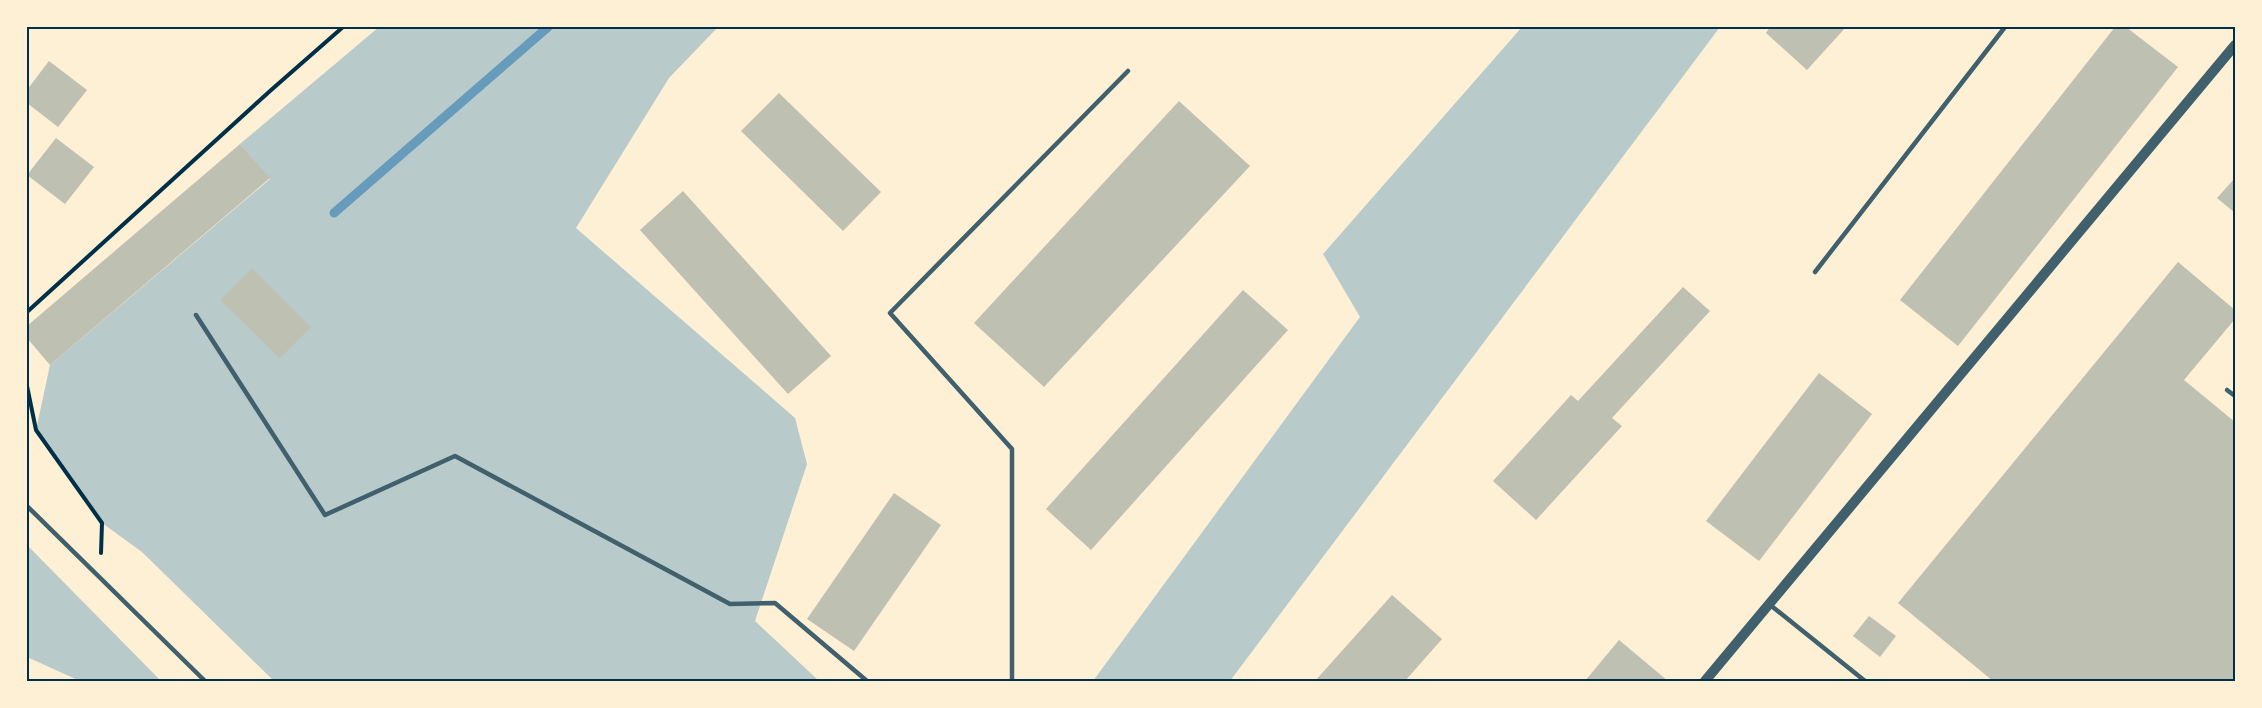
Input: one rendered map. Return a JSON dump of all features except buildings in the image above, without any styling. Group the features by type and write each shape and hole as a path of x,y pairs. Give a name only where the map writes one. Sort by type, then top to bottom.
{"street":[{"path":"1705,681 2235,45"}],"lane":[{"path":"1815,272 2005,27"},
{"path":"1012,681 1012,449 890,313 1128,71"},
{"path":"196,315 325,515 455,456 730,604 775,603 867,681"},
{"path":"2227,390 2235,396"},
{"path":"27,506 205,681"},
{"path":"1769,604 1865,681"}],"path":[{"path":"27,312 343,27"},
{"path":"27,386 36,430 102,523 101,579"}],"shaded area":[{"path":"379,27 718,27 669,78 576,228 795,418 807,464 755,621 819,681 274,681 142,552 102,523 36,430 50,365 270,179 240,144"},
{"path":"1522,27 1720,27 1230,681 1093,681 1360,317 1323,254"},
{"path":"27,545 161,681 80,681 27,657"}],"waterway":[{"path":"334,213 548,27"}]}
